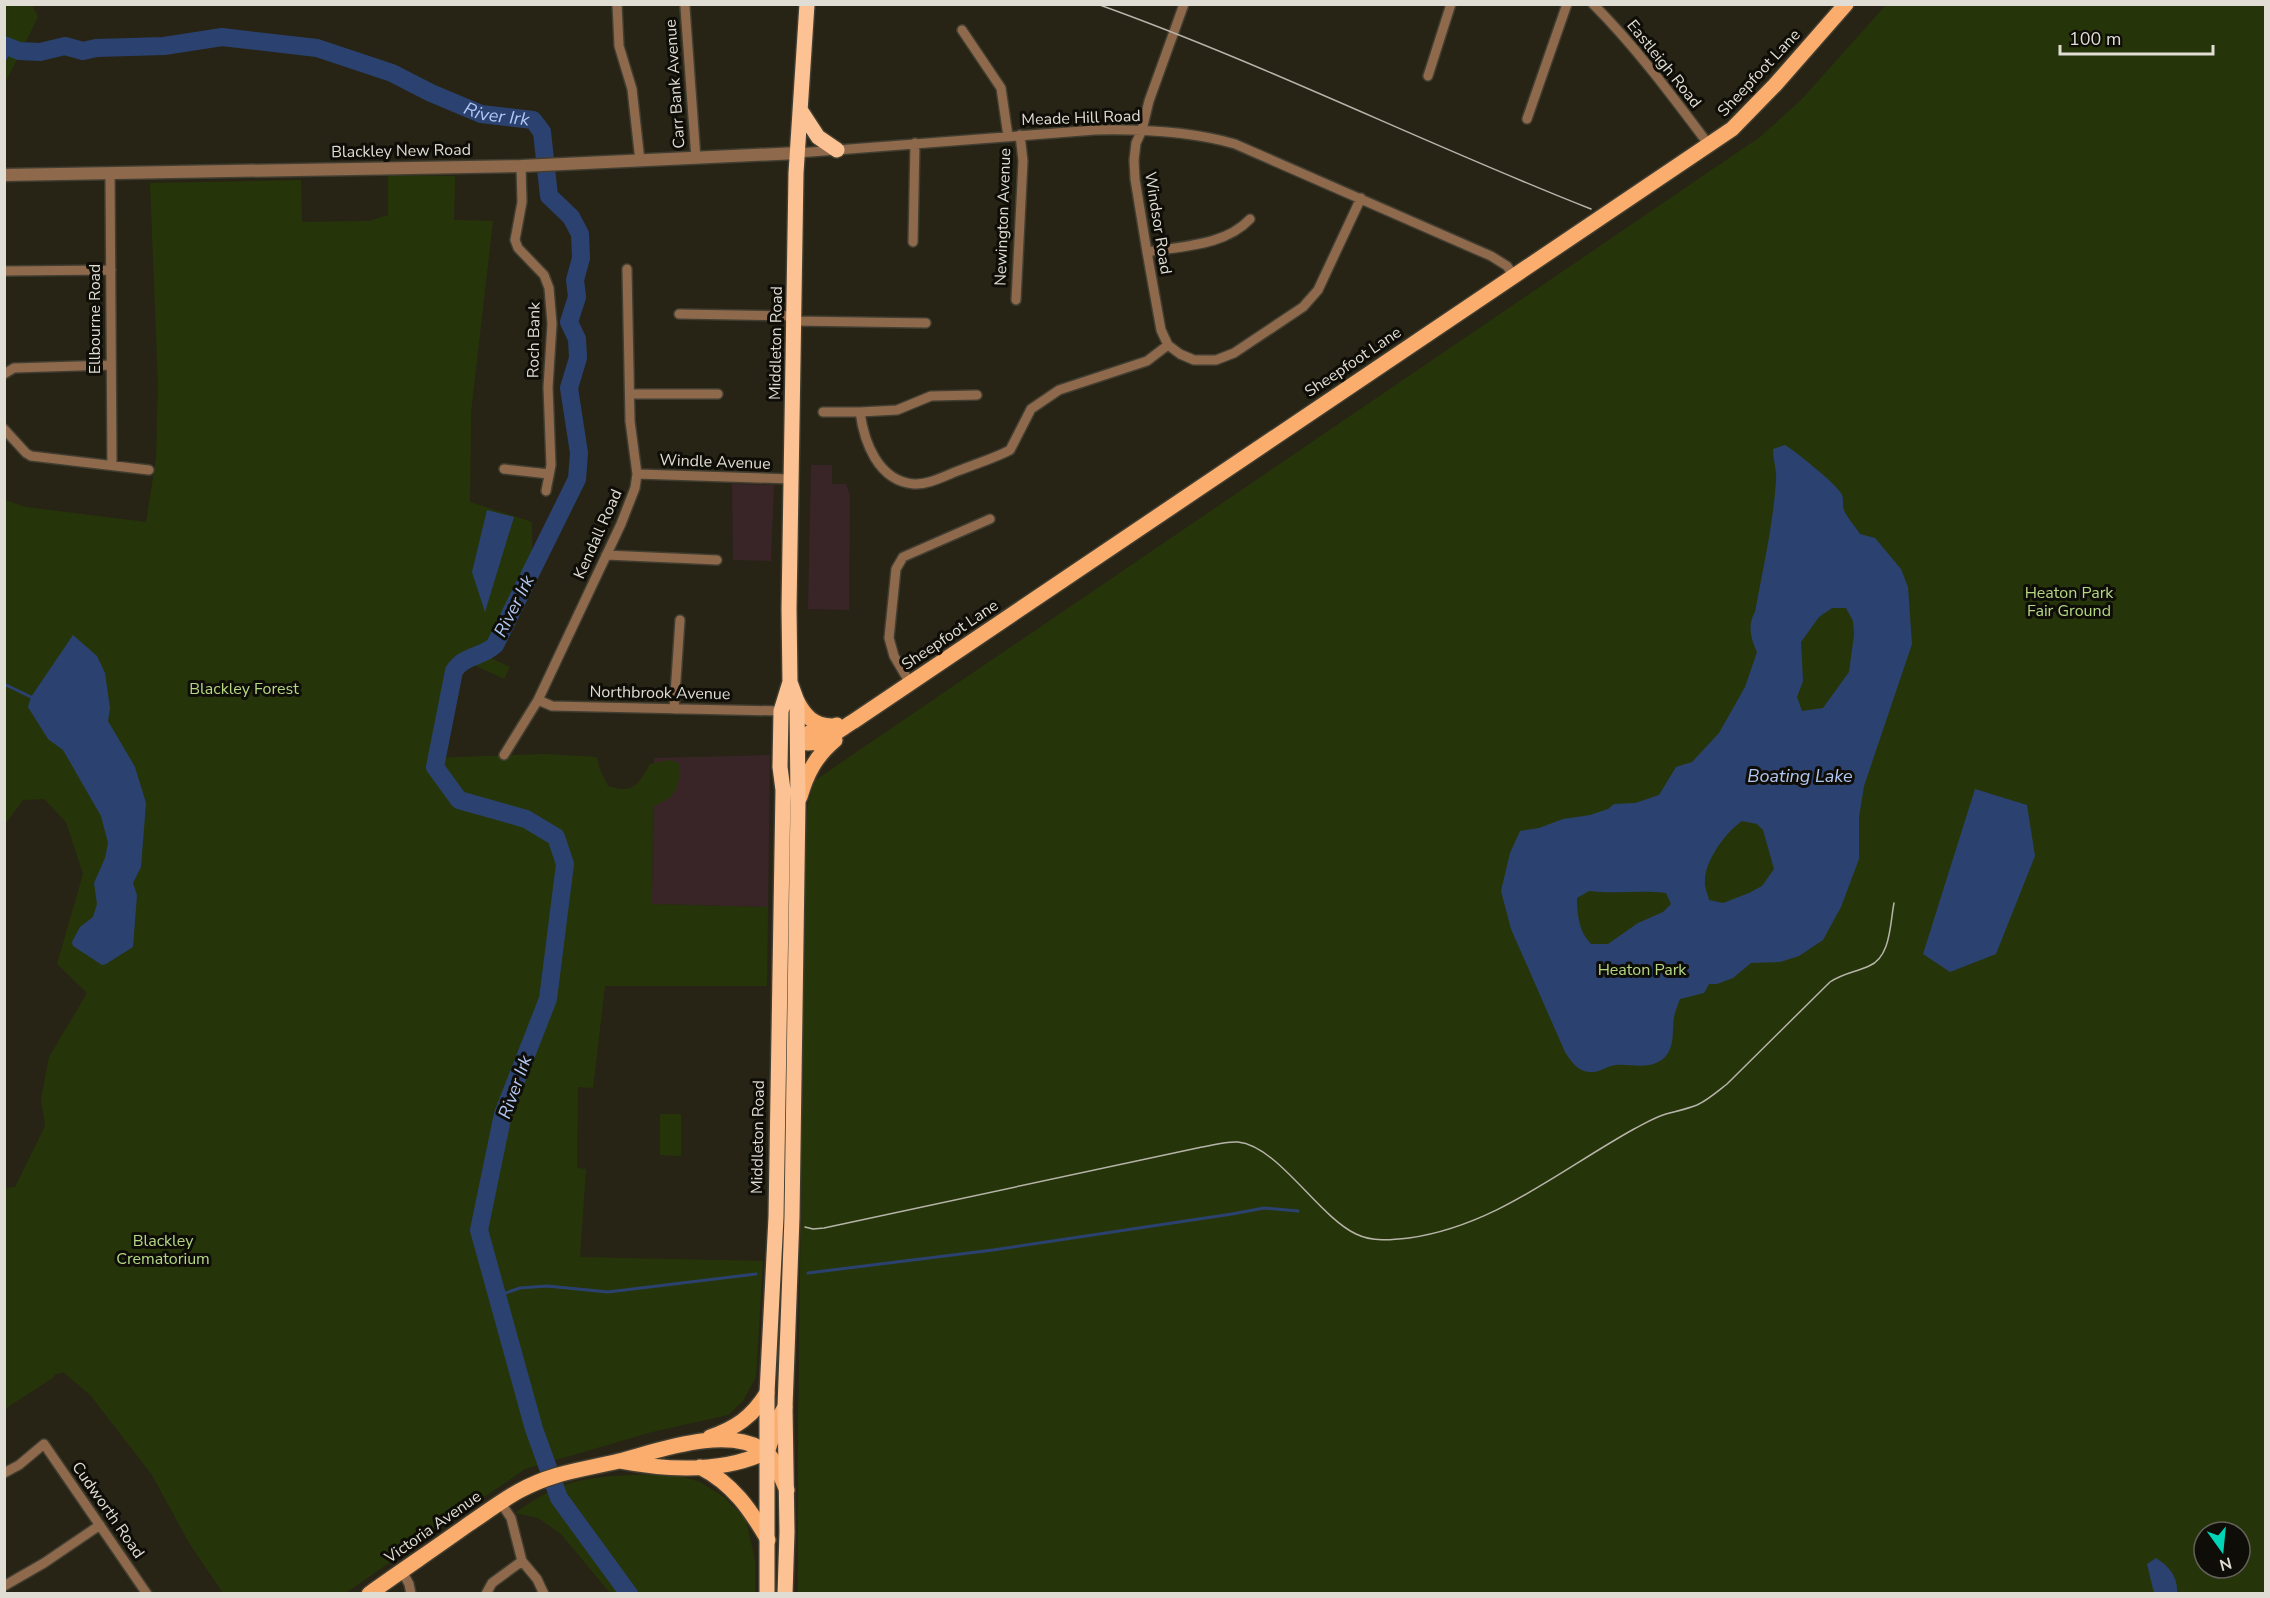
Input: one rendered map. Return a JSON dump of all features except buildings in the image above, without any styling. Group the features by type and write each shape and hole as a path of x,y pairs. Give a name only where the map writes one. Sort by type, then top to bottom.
{"highway":[{"name":"Middleton Road","path":"767,1593 766,1452 776,1217 783,789 780,767 781,718 790,682 791,479 798,153 807,4"},
{"path":"801,111 818,137 837,150"},
{"name":"Middleton Road","path":"785,1593 787,1490 785,1407 792,1217 798,802 797,701 790,682"},
{"path":"781,718 798,741 790,750 788,776 783,789"},
{"path":"781,905 787,902 797,890"}],"main road":[{"name":"Sheepfoot Lane","path":"798,741 805,744 817,742 854,721 1709,145 1745,117 1846,4"},
{"path":"797,701 810,720 817,724 832,726"},
{"name":"Sheepfoot Lane","path":"798,741 809,733 854,721"},
{"name":"Sheepfoot Lane","path":"798,802 805,781 819,754 854,721"},
{"path":"618,1461 725,1432 745,1420 767,1393"},
{"path":"618,1461 646,1467 700,1467 731,1464 766,1452 785,1407"},
{"path":"701,1440 742,1443 766,1452 787,1490"},
{"name":"Victoria Avenue","path":"369,1593 518,1491 560,1473 618,1461"},
{"path":"700,1467 722,1479 739,1495 768,1540"}],"street":[{"path":"618,4 619,46 632,89 640,161"},
{"name":"Windsor Road","path":"1168,345 1161,330 1135,179 1134,160 1136,143 1142,130 1149,100 1184,4"},
{"path":"1428,76 1451,4"},
{"path":"1527,119 1567,4"},
{"name":"Eastleigh Road","path":"1593,4 1613,24 1709,145"},
{"name":"Carr Bank Avenue","path":"685,7 696,159"},
{"path":"962,30 1001,88 1008,136"},
{"name":"Meade Hill Road","path":"798,153 1095,130 1142,130 1211,138 1235,144 1491,256 1507,266 1513,275"},
{"name":"Newington Avenue","path":"1016,300 1023,161 1020,135"},
{"path":"914,242 915,143"},
{"name":"Blackley New Road","path":"4,175 521,166 798,153"},
{"name":"Roch Bank","path":"521,166 522,202 515,240 518,248 544,275 549,288 552,324 549,387 551,465 546,490"},
{"name":"Ellbourne Road","path":"110,173 112,465"},
{"path":"860,412 863,434 882,467 891,474 915,484 929,482 1010,450 1030,409 1059,390 1148,361 1168,345 1194,360 1216,360 1234,353 1303,307 1318,290 1361,198"},
{"path":"1147,252 1220,238 1243,226 1250,219"},
{"name":"Kendall Road","path":"504,755 538,700 631,501 637,474 630,421 627,269"},
{"path":"6,270 111,270"},
{"path":"679,314 926,323"},
{"path":"4,374 14,368 110,365"},
{"path":"630,394 718,394"},
{"path":"823,412 897,410 931,396 977,395"},
{"path":"4,429 26,453 32,456 149,470"},
{"path":"504,469 549,474"},
{"name":"Windle Avenue","path":"637,474 791,479"},
{"path":"910,683 890,647 894,577 899,561 903,557 990,519"},
{"path":"606,555 717,560"},
{"path":"674,709 680,620"},
{"name":"Northbrook Avenue","path":"538,700 552,706 674,709 781,718"},
{"name":"Cudworth Road","path":"4,1473 19,1465 44,1444 147,1593"},
{"path":"501,1503 511,1518 522,1561 537,1579 544,1593"},
{"path":"4,1586 44,1563 100,1525"},
{"path":"486,1593 492,1583 522,1561"},
{"path":"402,1571 411,1593"}],"shaded area":[{"path":"811,465 832,465 832,484 846,484 850,495 849,610 808,609"},
{"path":"732,484 774,485 771,561 733,560"},
{"path":"770,755 768,907 652,904 654,758"}],"green space":[{"path":"5,4 32,5 38,17 5,83"},
{"name":"Heaton Park","path":"1886,5 2265,5 2265,1593 798,1594 806,826 808,804 814,781 1760,137 1801,100"},
{"name":"Blackley Forest","path":"388,175 455,176 454,220 493,221 471,412 470,502 532,522 532,556 487,645 451,659 430,758 544,754 597,757 600,770 608,786 624,789 634,786 650,764 669,760 679,763 678,785 672,795 653,806 652,904 768,907 767,986 605,986 593,1088 578,1087 577,1168 586,1169 580,1257 763,1261 756,1377 743,1401 728,1415 652,1432 525,1469 344,1594 223,1593 189,1543 152,1475 91,1396 63,1372 54,1375 5,1409 5,1188 15,1187 45,1126 41,1099 49,1057 87,993 57,964 83,874 66,822 44,799 23,800 5,824 5,500 26,507 146,522 156,459 158,385 150,183 301,180 302,222 369,221 388,215"},
{"path":"489,657 510,667 504,679 474,665"},
{"path":"660,1114 681,1114 681,1156 660,1155"},
{"path":"673,1474 700,1482 724,1497 746,1520 755,1561 755,1593 610,1593 561,1534 538,1518 515,1513 553,1490 579,1481 592,1478"}],"water":[{"name":"Boating Lake","path":"1785,445 1833,484 1842,495 1843,508 1849,519 1860,534 1875,538 1901,569 1908,587 1912,644 1864,786 1859,817 1859,859 1841,907 1823,940 1799,956 1780,962 1751,963 1733,978 1717,984 1709,984 1704,993 1680,999 1674,1017 1670,1048 1659,1062 1645,1066 1617,1065 1595,1072 1581,1070 1565,1052 1511,929 1501,891 1510,853 1520,831 1539,828 1563,819 1590,815 1608,809 1614,804 1635,803 1659,795 1676,767 1692,762 1719,733 1745,687 1757,652 1751,627 1773,514 1776,477 1773,449","holes":["1832,608 1846,608 1853,621 1854,635 1849,672 1823,708 1802,711 1797,697 1803,681 1801,642 1819,617","1742,821 1757,824 1763,830 1774,869 1762,886 1749,893 1723,903 1709,900 1705,883 1709,864 1723,839","1589,891 1656,892 1666,893 1671,904 1663,912 1638,923 1608,944 1591,944 1580,923 1577,898"]},
{"path":"487,510 514,517 485,612 472,572"},
{"path":"73,635 97,656 105,673 110,708 108,721 135,767 146,803 141,867 133,883 137,895 133,947 102,965 73,946 72,942 80,927 93,917 97,904 94,883 105,858 108,843 101,816 63,750 48,739 28,707 31,697"},
{"path":"1975,789 2027,805 2035,856 1996,954 1950,972 1923,954"},
{"path":"2156,1558 2172,1573 2177,1593 2154,1593 2147,1564"}],"waterway":[{"name":"River Irk","path":"4,45 19,51 40,52 65,46 83,51 96,48 164,46 222,37 317,48 392,73 431,93 481,114 533,120 542,132 549,196 571,217 580,234 581,258 575,280 577,297 569,322 577,339 578,358 569,388 579,453 577,479 495,645 463,662 454,671 435,767 459,800 526,819 556,837 565,864 548,999 503,1114 479,1230 534,1429 559,1498 629,1594"},
{"path":"4,61 11,48"},
{"path":"4,684 31,697"},
{"path":"808,1273 993,1250 1264,1208 1298,1211"},
{"path":"497,1296 520,1288 547,1286 608,1292 756,1274"}],"tram line":[{"path":"1097,4 1222,52 1591,209"},
{"path":"805,1227 824,1228 1202,1147 1238,1142 1253,1146 1268,1156 1327,1213 1356,1234 1389,1240 1440,1232 1498,1209 1662,1115 1686,1109 1709,1098 1727,1084 1830,982 1876,962 1886,947 1894,903"}],"park label":[{"name":"Heaton Park Fair Ground","path":"2069,602"},
{"name":"Blackley Crematorium","path":"163,1250"}]}
